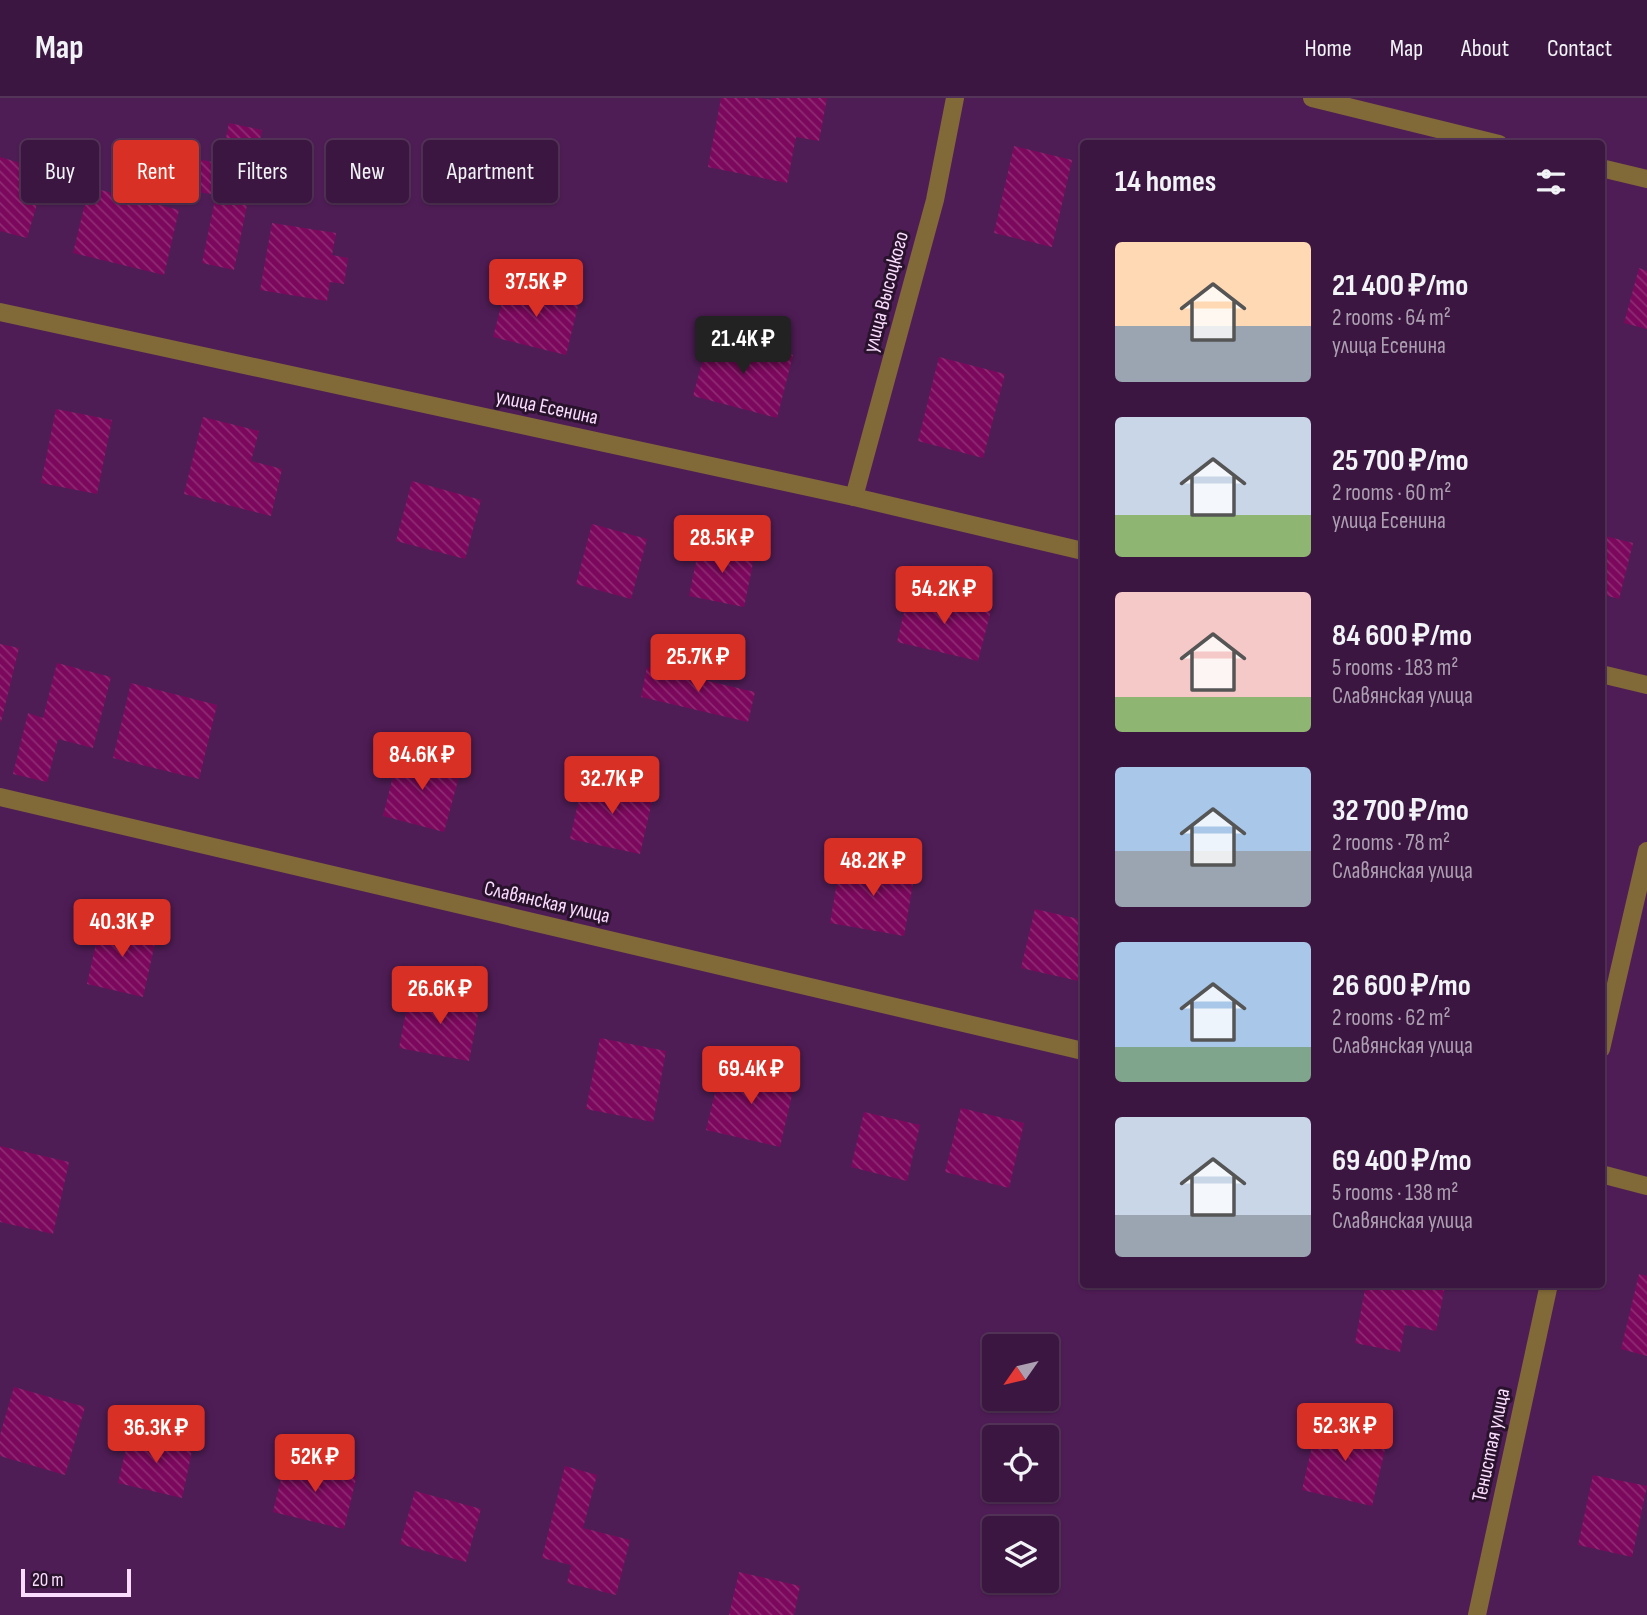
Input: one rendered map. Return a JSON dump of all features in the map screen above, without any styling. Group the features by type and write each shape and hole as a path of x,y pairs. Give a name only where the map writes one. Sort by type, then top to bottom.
{"street":[{"name":"улица Высоцкого","path":"854,497 935,200 955,98"},
{"path":"1312,98 1483,140"},
{"path":"1605,169 1647,179"},
{"name":"улица Есенина","path":"0,312 854,497 1080,550"},
{"path":"1605,675 1647,685"},
{"name":"Славянская улица","path":"0,797 1080,1050"},
{"path":"1605,1032 1647,850"},
{"path":"1605,1175 1647,1186"},
{"name":"Тенистая улица","path":"1477,1615 1548,1288"}],"building":[{"path":"721,98 827,98 819,141 796,137 787,183 708,167"},
{"path":"229,123 262,130 260,140 226,140"},
{"path":"1014,146 1072,160 1052,247 994,233"},
{"path":"0,157 21,163 21,203 37,203 27,238 0,231"},
{"path":"199,159 213,162 213,194 199,192"},
{"path":"99,190 113,193 113,203 152,203 179,210 164,275 73,253 85,203 99,203"},
{"path":"214,203 247,203 234,270 202,263"},
{"path":"272,223 336,233 332,255 348,258 344,284 330,282 327,301 260,290"},
{"path":"1639,268 1647,271 1647,329 1624,323"},
{"path":"507,283 579,302 566,355 493,337"},
{"path":"710,333 793,355 777,418 693,396"},
{"path":"939,357 1005,374 983,458 918,441"},
{"path":"56,409 112,420 97,494 41,483"},
{"path":"203,417 259,431 251,461 282,469 271,516 184,494"},
{"path":"412,481 481,500 465,559 396,541"},
{"path":"592,524 647,539 631,599 576,584"},
{"path":"1605,536 1633,543 1619,599 1605,595"},
{"path":"700,542 755,553 744,607 689,596"},
{"path":"909,591 991,610 978,661 897,642"},
{"path":"0,644 19,648 1,722 0,722"},
{"path":"57,663 111,677 93,748 58,739 47,782 13,774 28,713 43,718"},
{"path":"647,667 755,692 748,722 641,697"},
{"path":"131,683 217,705 199,779 113,758"},
{"path":"399,753 461,769 444,832 383,816"},
{"path":"584,777 654,792 640,854 570,839"},
{"path":"841,859 915,872 904,936 830,923"},
{"path":"1035,909 1080,919 1080,981 1021,968"},
{"path":"101,921 157,934 143,997 87,984"},
{"path":"410,991 480,1004 469,1061 399,1048"},
{"path":"600,1038 666,1051 653,1122 586,1109"},
{"path":"722,1064 795,1082 780,1147 706,1130"},
{"path":"961,1108 1024,1123 1009,1188 945,1172"},
{"path":"864,1112 920,1125 907,1181 851,1167"},
{"path":"0,1146 69,1162 53,1234 0,1222"},
{"path":"1639,1274 1647,1276 1647,1356 1621,1349"},
{"path":"1365,1288 1445,1288 1436,1331 1405,1325 1400,1352 1355,1343"},
{"path":"14,1387 85,1407 65,1475 0,1456 0,1435"},
{"path":"1318,1420 1388,1436 1372,1506 1302,1490"},
{"path":"130,1432 193,1446 182,1498 118,1483"},
{"path":"286,1458 357,1475 344,1529 273,1512"},
{"path":"565,1466 597,1475 583,1528 630,1540 616,1595 567,1583 571,1565 542,1558"},
{"path":"1593,1475 1647,1486 1632,1557 1578,1545"},
{"path":"415,1491 481,1509 466,1562 400,1544"},
{"path":"739,1572 800,1586 794,1615 729,1615"}]}
